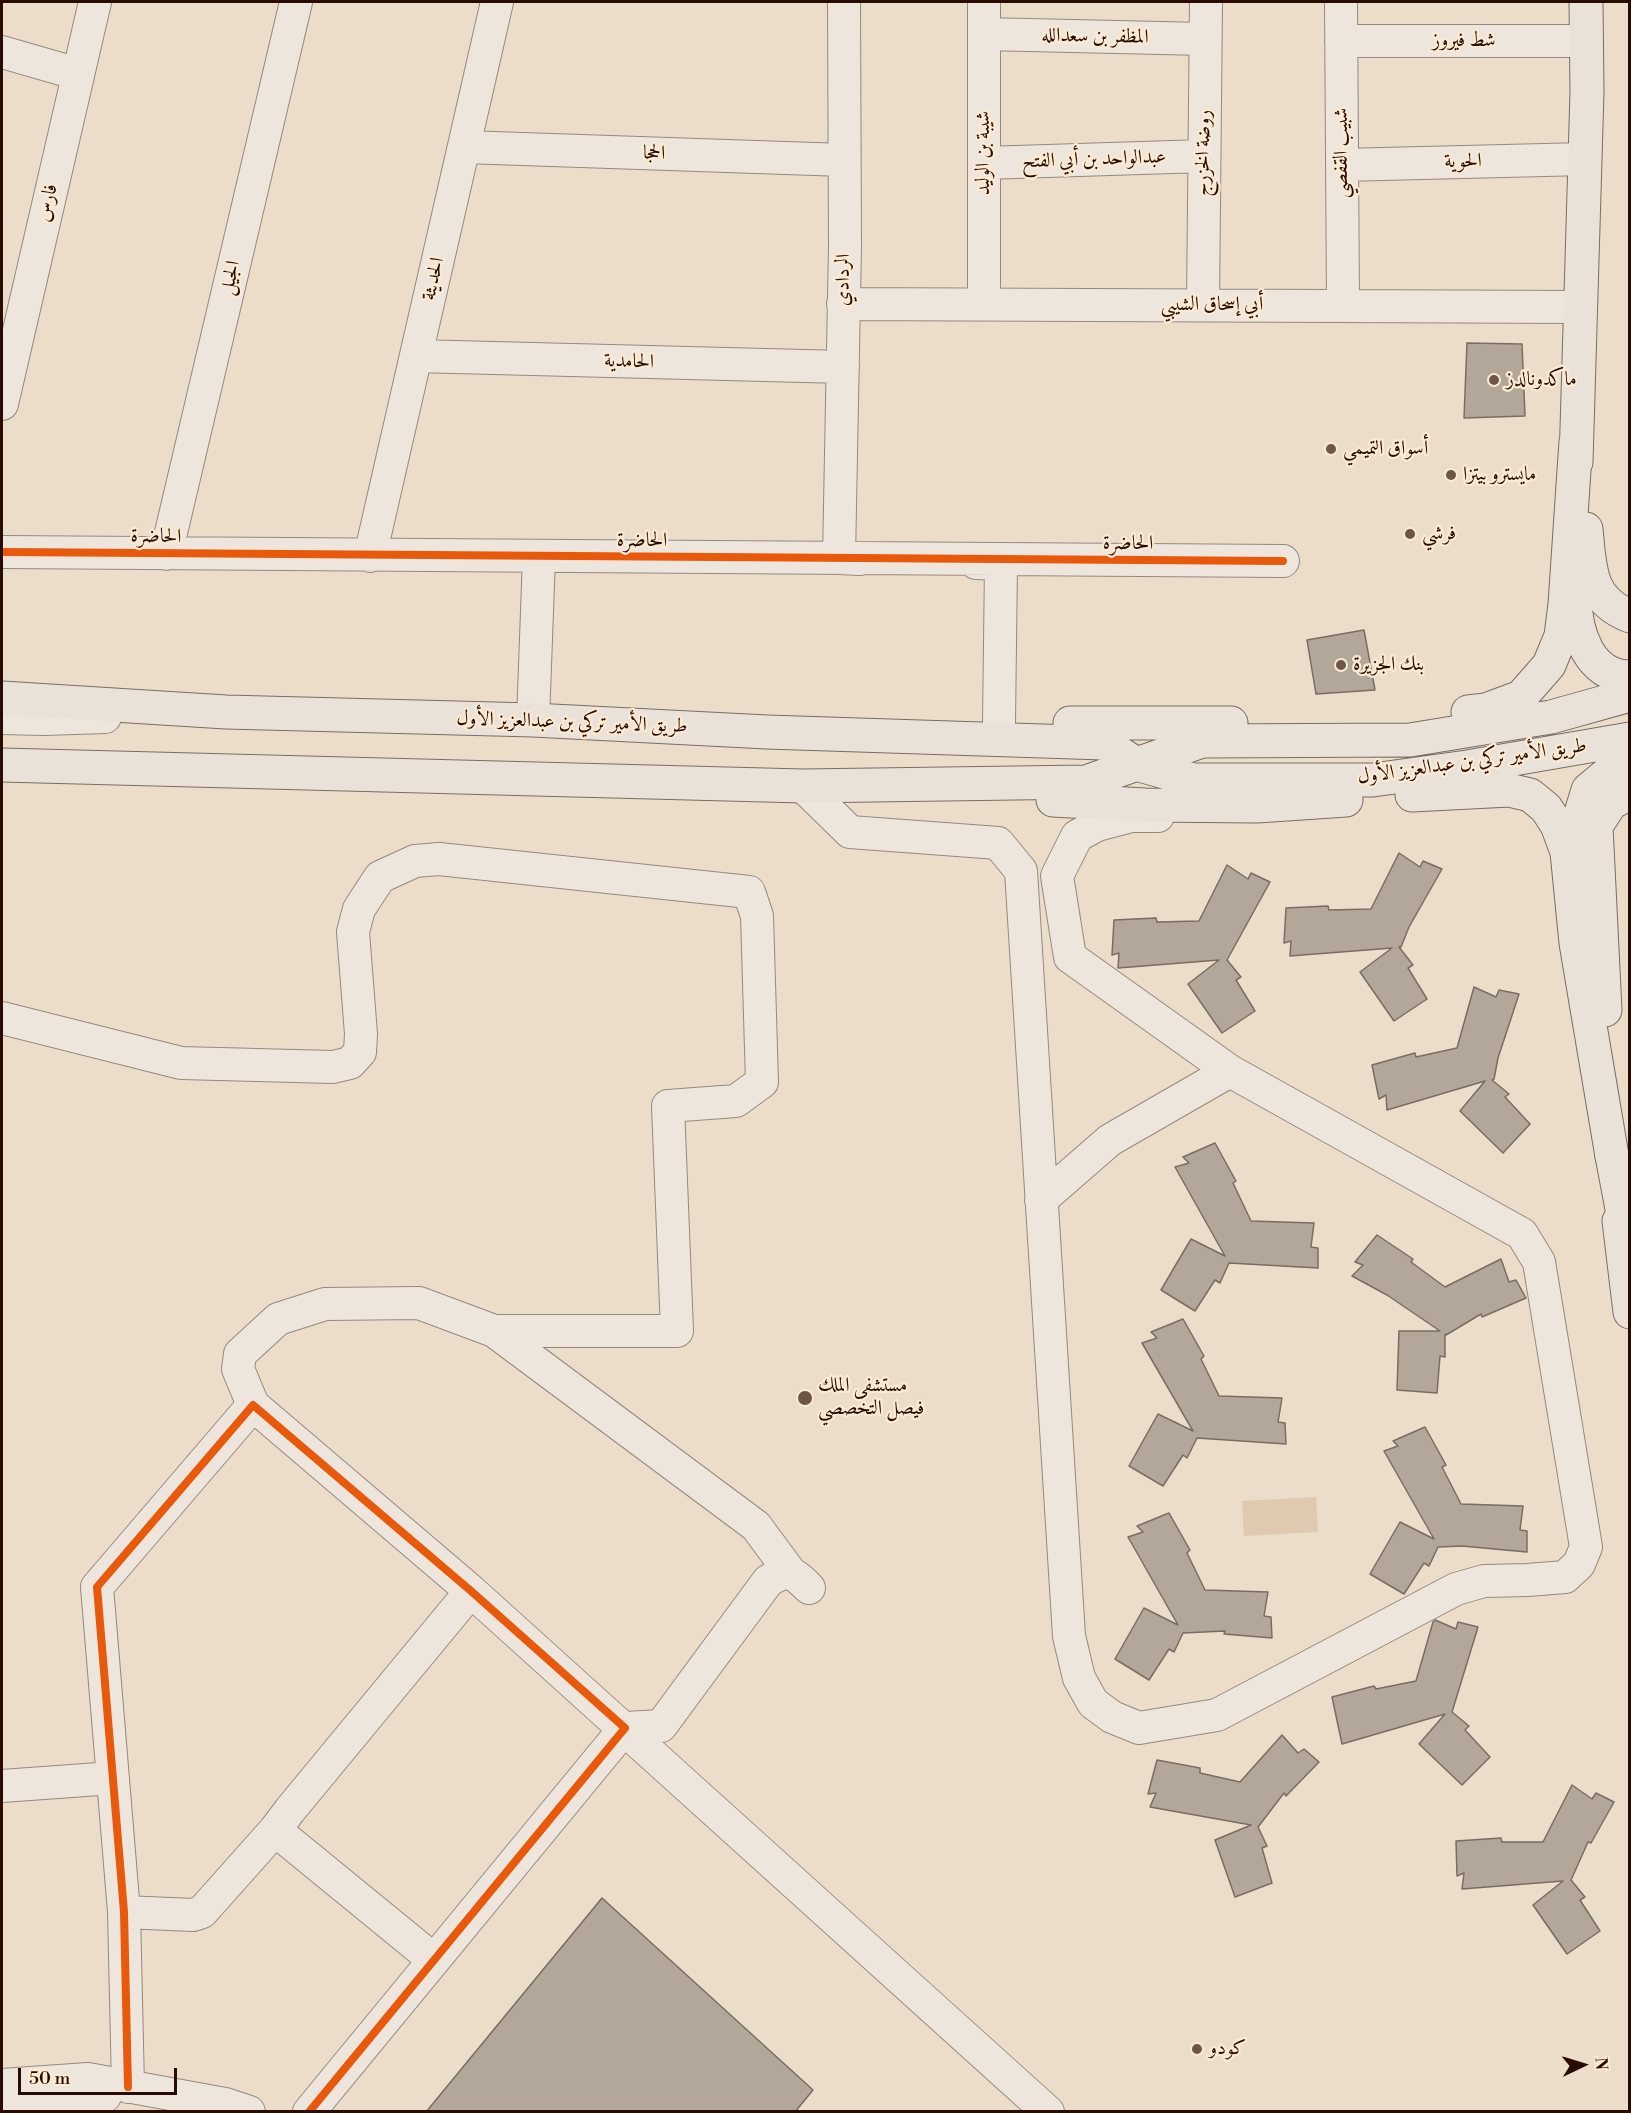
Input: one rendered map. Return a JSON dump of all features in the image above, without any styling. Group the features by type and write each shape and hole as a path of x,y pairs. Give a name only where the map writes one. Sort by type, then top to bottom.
{"main road":[{"path":"1586,2 1576,441 1575,611 1585,649 1597,666 1617,677 1629,676"},
{"path":"1576,441 1591,579 1604,599 1629,616"},
{"path":"767,732 884,723 1379,723 1486,710 1521,697 1549,664 1561,636 1576,441"},
{"name":"طريق الأمير تركي بن عبدالعزيز الأول","path":"2,765 803,786 1086,782 1202,741 1410,740 1551,717 1629,695"},
{"name":"طريق الأمير تركي بن عبدالعزيز الأول","path":"2,698 226,712 532,720 767,732 1104,743 1136,764 1192,780 1373,780 1467,767 1629,739"},
{"path":"1629,760 1618,765 1588,790 1577,826 1629,1312"},
{"path":"803,786 1145,805 1257,806 1509,790 1530,795 1546,808 1557,825 1567,852 1576,943 1629,1251"},
{"path":"1612,1156 1596,826 1611,803 1629,793"}],"street":[{"name":"فارس","path":"2,404 95,2"},
{"name":"الجيل","path":"166,554 296,2"},
{"name":"الحديثة","path":"370,556 497,2"},
{"name":"الردادي","path":"839,558 843,368 844,2"},
{"name":"شيبة بن الوليد","path":"984,2 984,304"},
{"name":"روضة الخزرج","path":"1203,305 1206,2"},
{"name":"شبيب القفصي","path":"1341,2 1343,306"},
{"name":"المظفر بن سعدالله","path":"984,34 1206,39"},
{"name":"شط فيروز","path":"1341,41 1586,41"},
{"path":"2,52 78,74"},
{"name":"الحجا","path":"464,147 844,160"},
{"name":"عبدالواحد بن أبي الفتح","path":"984,163 1204,156"},
{"name":"الحوية","path":"1342,165 1584,159"},
{"name":"أبي إسحاق الشيبي","path":"843,304 1580,307"},
{"name":"الحامدية","path":"416,356 843,368"},
{"name":"الحاضرة","path":"2,552 1283,561"},
{"path":"532,720 539,557"},
{"path":"839,558 1001,564 999,723"},
{"path":"2,718 44,719 226,712"},
{"path":"803,786 850,832 998,843 1021,871 1069,1636 1079,1678 1093,1703 1112,1717 1139,1728 1217,1715 1456,1589 1484,1581 1565,1576 1579,1564 1586,1547 1539,1262 1522,1234 1230,1071 1070,957 1057,876 1077,836 1097,825 1131,816 1196,816 1257,806"},
{"path":"2,1018 181,1064 333,1067 350,1063 360,1052 361,1034 353,932 359,909 380,876 415,861 439,859 749,892 758,916 762,1082 736,1101 668,1106 677,1331 494,1331"},
{"path":"1041,1200 1110,1140 1230,1071"},
{"path":"309,2112 625,1728 661,1726 768,1581 779,1574 799,1580 756,1526 494,1331 419,1303 325,1304 278,1318 240,1354 237,1369 253,1405 471,1591 625,1728 1048,2112"},
{"path":"128,2087 124,1912 97,1587 253,1405"},
{"path":"124,1912 193,1915 202,1912 275,1830 471,1591"},
{"path":"2,1786 113,1778"},
{"path":"275,1830 434,1960"},
{"path":"2,2085 88,2079 225,2104 249,2112"},
{"path":"2,2110 96,2099 128,2087"}],"shaded area":[{"path":"1316,1497 1318,1532 1244,1536 1242,1501"}],"building":[{"name":"ماكدونالدز","path":"1467,343 1522,344 1525,416 1464,418"},
{"name":"بنك الجزيرة","path":"1364,630 1375,690 1316,694 1307,640"},
{"path":"1399,853 1420,867 1423,861 1442,869 1399,947 1413,965 1408,968 1427,999 1394,1021 1360,972 1392,948 1290,956 1291,941 1284,943 1286,908 1328,906 1329,910 1371,909"},
{"path":"1227,865 1248,879 1251,873 1270,882 1227,960 1241,977 1236,980 1255,1011 1222,1033 1188,984 1219,960 1118,968 1119,953 1112,955 1114,920 1156,918 1157,922 1199,921"},
{"path":"1474,987 1496,997 1499,990 1519,994 1492,1080 1509,1094 1505,1097 1530,1124 1503,1153 1460,1111 1485,1081 1387,1110 1386,1095 1379,1099 1372,1065 1415,1053 1416,1057 1457,1048"},
{"path":"1215,1143 1236,1181 1233,1183 1251,1221 1314,1223 1311,1247 1318,1248 1318,1268 1229,1263 1220,1283 1215,1280 1195,1311 1161,1290 1191,1239 1225,1256 1175,1167 1189,1163 1183,1157"},
{"path":"1377,1235 1413,1259 1411,1262 1445,1287 1501,1259 1509,1282 1516,1280 1526,1298 1482,1317 1481,1314 1445,1334 1445,1357 1440,1356 1437,1393 1397,1390 1399,1331 1440,1331 1387,1295 1352,1276 1363,1265 1355,1262"},
{"path":"1183,1319 1204,1356 1201,1359 1219,1396 1282,1398 1278,1422 1285,1423 1286,1444 1197,1438 1187,1458 1183,1455 1163,1486 1129,1466 1158,1414 1193,1431 1142,1343 1157,1338 1151,1332"},
{"path":"1425,1427 1446,1465 1442,1467 1461,1504 1523,1506 1520,1530 1527,1531 1527,1552 1462,1546 1438,1547 1429,1566 1424,1563 1404,1594 1370,1574 1400,1522 1434,1539 1384,1451 1398,1446 1393,1441"},
{"path":"1169,1513 1190,1550 1187,1553 1205,1590 1268,1592 1264,1616 1271,1617 1272,1638 1224,1634 1225,1631 1183,1633 1174,1652 1169,1649 1149,1680 1115,1659 1144,1608 1178,1625 1128,1537 1143,1532 1137,1526"},
{"path":"1435,1620 1456,1629 1458,1622 1478,1627 1452,1712 1469,1726 1465,1730 1490,1757 1462,1785 1419,1744 1445,1714 1342,1744 1332,1697 1374,1686 1376,1689 1416,1681"},
{"path":"1282,1735 1298,1753 1304,1749 1319,1762 1286,1796 1284,1793 1258,1827 1267,1846 1262,1848 1272,1883 1235,1897 1215,1840 1251,1825 1150,1807 1156,1793 1148,1794 1157,1760 1200,1768 1200,1773 1240,1782"},
{"path":"1572,1785 1592,1799 1596,1793 1614,1802 1591,1843 1588,1842 1571,1880 1585,1897 1580,1900 1600,1931 1567,1954 1533,1905 1563,1881 1462,1889 1464,1873 1457,1876 1456,1841 1501,1838 1502,1842 1543,1842"},
{"path":"602,1898 813,2090 795,2112 426,2112"}],"cycle path":[{"path":"2,552 1283,561"},
{"path":"128,2087 124,1912 97,1587 253,1405 471,1591 625,1728 309,2112"}],"place":[{"name":"ماكدونالدز","path":"1494,380"},
{"name":"أسواق التميمي","path":"1331,449"},
{"name":"مايسترو بيتزا","path":"1451,475"},
{"name":"فرشي","path":"1410,534"},
{"name":"بنك الجزيرة","path":"1341,665"},
{"name":"مستشفى الملك فيصل التخصصي","path":"805,1398"},
{"name":"كودو","path":"1197,2049"}]}
